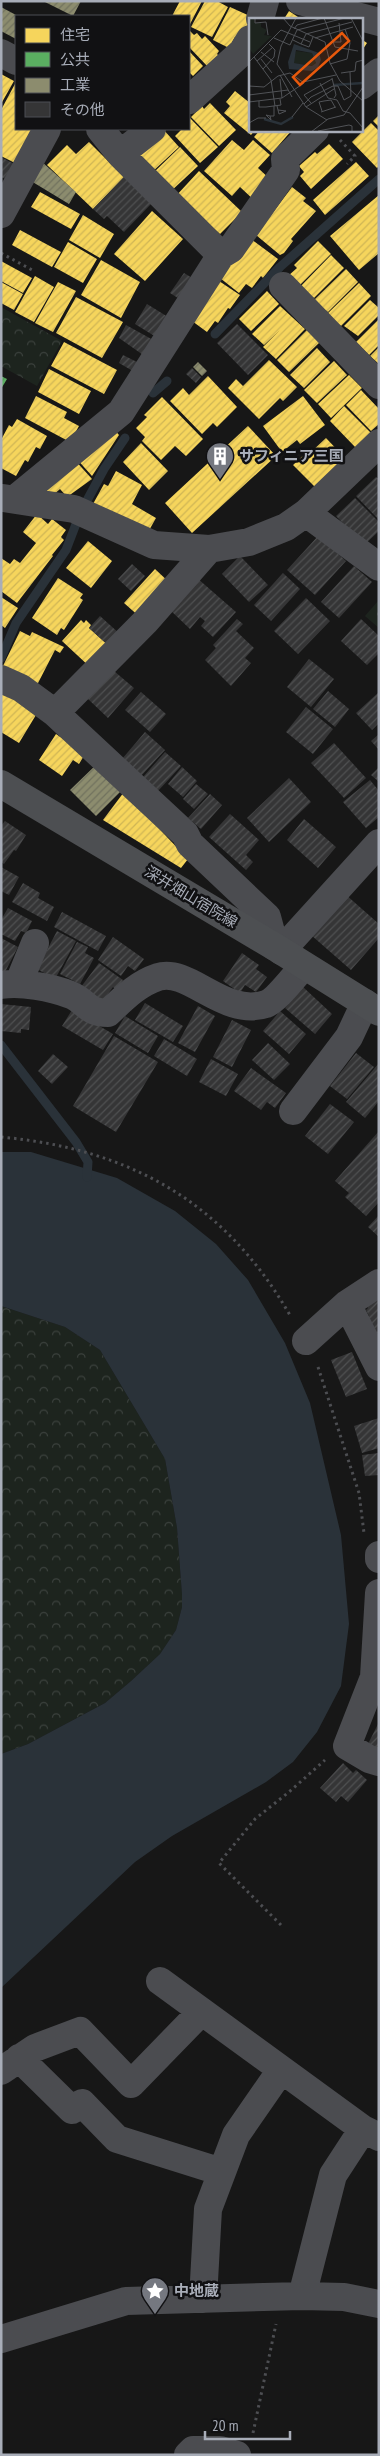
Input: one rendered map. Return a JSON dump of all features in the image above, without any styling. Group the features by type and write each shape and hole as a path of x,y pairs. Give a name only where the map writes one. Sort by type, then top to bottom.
{"main road":[{"name":"深井畑山宿院線","path":"1,784 278,949 372,1008"}],"street":[{"path":"260,18 264,1"},
{"path":"300,1 379,22"},
{"path":"190,99 242,52 249,41"},
{"path":"1,53 15,60"},
{"path":"362,85 379,72"},
{"path":"1,214 46,130"},
{"path":"101,130 120,154 221,255"},
{"path":"120,154 151,130"},
{"path":"8,499 121,412 221,255 231,249 286,170 286,159 326,133"},
{"path":"283,286 379,385"},
{"path":"8,499 74,509 154,545 209,549 249,542 286,527 306,514 379,443"},
{"path":"306,514 379,567"},
{"path":"55,713 144,622 209,549"},
{"path":"1,679 21,688 55,713 185,834 190,844 267,918 278,949 379,843"},
{"path":"35,943 10,983 71,995 96,1013 108,1013 139,986 160,976 182,979 223,1001 246,1007 268,1004 304,966"},
{"path":"292,1111 372,1008"},
{"path":"306,1341 347,1304 379,1283"},
{"path":"347,1304 379,1367"},
{"path":"379,1594 377,1678 347,1746 369,1759 379,1762"},
{"path":"160,1981 371,2133 333,2175 292,2297"},
{"path":"201,2012 131,2084 80,2031 56,2038 10,2065 72,2110 82,2103 117,2139 222,2172"},
{"path":"204,2299 208,2209 236,2135 281,2070"},
{"path":"1,2339 126,2301 344,2297 379,2304"},
{"path":"188,2455 194,2450 220,2450 244,2445"}],"path":[{"path":"326,133 355,156 347,164"},
{"path":"1,253 34,271"},
{"path":"1,1138 81,1151 118,1162 169,1187 191,1201 242,1249 274,1286 306,1341 326,1388 359,1493 374,1552"},
{"path":"281,1925 220,1863 255,1819 289,1792 330,1755"},
{"path":"244,2445 292,2297"}],"green space":[{"path":"1,307 62,341 37,386 1,366"},
{"path":"379,600 379,628 365,616"},
{"path":"1,1306 65,1327 100,1350 165,1459 177,1528 182,1607 176,1630 160,1654 105,1703 28,1744 1,1754"}],"shaded area":[{"path":"1,1152 31,1152 117,1178 175,1211 216,1244 248,1280 285,1343 310,1403 341,1535 349,1624 341,1686 317,1732 293,1762 266,1782 172,1836 135,1862 1,1988 1,1754 28,1744 105,1703 131,1681 160,1654 176,1630 182,1607 182,1595 177,1528 165,1459 100,1350 65,1327 1,1306"}],"building: 住宅":[{"path":"180,1 202,1 190,24 190,15 173,15"},
{"path":"205,1 217,1 228,7 212,37 191,27"},
{"path":"230,7 252,17 249,18 245,30 242,28 229,48 213,40"},
{"path":"289,11 300,18 285,18"},
{"path":"190,31 194,35 197,33 202,39 205,36 219,51 217,54 219,56 208,67 190,48"},
{"path":"362,40 367,43 362,50"},
{"path":"190,52 203,66 193,76 190,73"},
{"path":"1,74 14,81 1,104"},
{"path":"15,84 15,130 33,130 17,164 1,156 1,110"},
{"path":"235,91 249,102 249,131 254,131 251,135 224,113 230,106 226,102"},
{"path":"210,103 236,130 219,146 191,117 202,106 204,109"},
{"path":"379,115 379,127 373,121"},
{"path":"190,118 218,147 200,163 175,136 181,130 190,130"},
{"path":"371,123 379,131 379,166 377,168 352,142"},
{"path":"162,130 164,130 179,147 151,173 132,152"},
{"path":"259,131 291,131 272,153 254,137"},
{"path":"232,140 244,150 253,140 270,155 258,168 272,181 255,201 240,187 232,196 204,171"},
{"path":"89,142 124,177 93,209 47,165 67,145 76,154"},
{"path":"329,144 343,159 311,189 300,176 304,172 299,166 315,152 317,154"},
{"path":"180,147 198,166 169,193 152,174"},
{"path":"356,162 369,176 325,215 313,200"},
{"path":"199,171 242,212 220,234 211,226 208,228 175,197"},
{"path":"292,187 306,198 303,201 316,211 291,239 293,241 284,253 280,255 256,235"},
{"path":"40,192 80,214 71,229 31,207"},
{"path":"379,195 379,253 359,270 330,236"},
{"path":"152,211 183,239 145,281 114,254"},
{"path":"83,215 114,234 100,258 69,240"},
{"path":"20,230 61,252 52,267 12,245"},
{"path":"251,239 278,259 263,278 261,276 252,288 246,284 239,293 220,278"},
{"path":"318,241 331,254 299,286 288,276 297,268 294,265"},
{"path":"68,242 97,259 83,283 54,267"},
{"path":"331,255 344,268 314,298 299,288"},
{"path":"101,260 140,282 121,318 81,295"},
{"path":"1,261 32,278 23,293 1,281"},
{"path":"346,269 358,282 328,312 313,301"},
{"path":"35,276 54,287 34,322 15,312"},
{"path":"219,281 240,295 218,323 215,321 207,332 192,321"},
{"path":"1,282 23,294 14,310 1,303"},
{"path":"58,282 76,291 53,332 35,323"},
{"path":"359,283 371,296 341,326 326,315"},
{"path":"267,291 279,304 251,331 239,319"},
{"path":"76,297 123,322 102,358 56,333"},
{"path":"370,300 379,308 379,315 358,336 344,326"},
{"path":"280,306 305,329 276,359 263,347 280,330 264,345 252,334"},
{"path":"379,319 379,345 369,355 356,342"},
{"path":"307,330 320,342 289,372 277,360"},
{"path":"64,342 117,370 104,394 51,366"},
{"path":"379,347 379,364 370,356"},
{"path":"317,348 330,362 304,388 290,375"},
{"path":"269,360 297,387 283,401 280,398 259,419 228,388 236,379 243,386"},
{"path":"334,361 347,375 317,403 304,390"},
{"path":"49,369 91,391 79,414 38,392"},
{"path":"349,375 362,388 331,418 318,404"},
{"path":"208,376 237,407 217,427 213,423 202,434 170,401 183,388 189,395"},
{"path":"361,390 379,409 379,424 371,431 346,405"},
{"path":"36,396 67,412 64,418 79,426 70,442 25,418"},
{"path":"303,396 325,425 300,444 297,440 282,452 263,426"},
{"path":"162,397 203,439 186,456 175,446 161,460 142,441 145,437 136,428 147,417 144,415"},
{"path":"344,406 371,433 356,448 330,421"},
{"path":"17,419 47,436 40,449 36,447 28,462 25,460 16,476 1,468 1,440 9,425 12,427"},
{"path":"111,426 119,435 92,476 75,457"},
{"name":"サフィニア三国","path":"248,426 276,456 192,533 165,503"},
{"path":"326,438 345,458 315,487 293,465 307,452 309,454"},
{"path":"141,443 168,471 149,490 123,462"},
{"path":"73,458 92,479 67,497 60,489 52,496 40,487"},
{"path":"116,471 142,485 132,504 156,518 147,534 93,504 104,484 108,486"},
{"path":"37,514 48,524 52,519 66,530 61,537 64,540 17,603 1,591 1,558 10,564 14,559 20,563 36,543 23,532"},
{"path":"88,541 112,561 91,588 66,568"},
{"path":"155,569 172,585 141,618 124,603"},
{"path":"58,578 83,594 80,598 83,600 64,630 61,628 57,635 32,618"},
{"path":"1,597 18,608 5,628 1,625"},
{"path":"81,620 84,623 86,620 91,625 89,628 110,647 91,668 62,641"},
{"path":"20,631 30,636 32,632 64,647 60,653 55,650 37,685 2,668"},
{"path":"1,692 39,710 19,743 1,732"},
{"path":"56,734 85,754 79,764 73,760 62,776 39,760"},
{"path":"124,792 188,859 181,868 103,820"}],"building: 公共":[{"path":"1,376 7,379 1,389"}],"building: 工業":[{"path":"43,1 81,1 74,15"},
{"path":"1,7 16,15 15,38 1,31"},
{"path":"42,162 76,192 69,204 31,181"},
{"path":"198,362 207,371 202,376 193,367"},
{"path":"99,762 124,788 96,816 70,790"}],"building: その他":[{"path":"1,157 16,165 8,180 1,177"},
{"path":"124,177 152,203 124,232 107,216 104,219 93,209"},
{"path":"184,273 194,279 181,300 170,293"},
{"path":"147,304 168,317 156,337 135,324"},
{"path":"237,324 268,355 248,375 217,343"},
{"path":"126,325 155,341 146,357 119,338"},
{"path":"123,355 143,365 138,374 119,363"},
{"path":"192,368 201,377 196,383 186,374"},
{"path":"376,477 379,479 379,520 356,496"},
{"path":"355,498 379,522 379,531 364,545 336,516"},
{"path":"318,536 346,561 315,595 287,570"},
{"path":"240,556 268,585 249,602 222,574"},
{"path":"132,564 145,576 131,591 118,579"},
{"path":"354,566 372,582 339,618 321,602"},
{"path":"283,573 300,589 271,621 254,605"},
{"path":"197,578 236,612 213,637 201,626 205,621 200,617 190,629 169,609"},
{"path":"306,598 330,621 298,654 274,631"},
{"path":"100,616 121,635 110,647 89,628"},
{"path":"237,619 243,624 236,631 254,648 245,658 251,663 231,686 205,660 216,648 213,645"},
{"path":"361,619 379,636 379,653 367,665 341,641"},
{"path":"309,659 334,679 311,707 287,687"},
{"path":"114,671 134,688 108,718 88,699"},
{"path":"328,691 349,709 335,727 313,709"},
{"path":"141,692 166,714 150,732 125,710"},
{"path":"379,692 379,723 372,730 356,713"},
{"path":"306,707 333,729 313,754 286,732"},
{"path":"145,732 165,750 141,776 122,759"},
{"path":"379,734 379,750 371,741"},
{"path":"334,743 366,778 344,798 311,763"},
{"path":"165,752 181,766 158,791 143,777"},
{"path":"182,767 197,781 183,797 168,784"},
{"path":"379,767 379,782 371,775"},
{"path":"289,778 311,802 269,842 247,818"},
{"path":"370,780 379,791 379,817 366,828 343,802"},
{"path":"196,784 208,794 194,809 183,799"},
{"path":"210,794 222,805 201,829 188,818"},
{"path":"230,814 259,840 246,855 253,862 246,870 209,837"},
{"path":"304,819 336,847 318,868 287,840"},
{"path":"5,821 26,835 16,851 14,850 4,864 1,862 1,826"},
{"path":"1,867 19,877 9,895 1,891"},
{"path":"23,883 40,893 38,898 54,907 47,921 12,902"},
{"path":"345,894 379,924 379,938 351,970 311,935"},
{"path":"8,908 32,921 26,933 21,931 15,941 1,934 1,920"},
{"path":"62,912 106,936 98,951 54,927"},
{"path":"57,931 76,941 55,979 37,969"},
{"path":"113,937 144,959 135,971 128,966 121,976 98,960"},
{"path":"1,938 18,947 5,972 1,970"},
{"path":"77,942 88,947 85,953 94,958 80,984 60,974"},
{"path":"242,953 259,965 256,969 267,977 256,992 245,985 240,993 223,981"},
{"path":"99,963 123,980 116,990 113,987 102,1002 81,987"},
{"path":"303,987 332,1014 315,1034 285,1008"},
{"path":"145,1003 183,1026 173,1042 135,1020"},
{"path":"1,1004 31,1007 29,1030 21,1029 21,1033 1,1031"},
{"path":"198,1006 215,1016 195,1052 178,1043"},
{"path":"72,1010 113,1034 103,1050 62,1026"},
{"path":"280,1011 306,1034 289,1054 263,1031"},
{"path":"125,1016 158,1036 148,1053 115,1033"},
{"path":"232,1020 251,1030 232,1067 213,1057"},
{"path":"114,1036 158,1062 116,1132 73,1106"},
{"path":"164,1039 197,1059 187,1076 154,1056"},
{"path":"268,1043 290,1064 274,1080 252,1060"},
{"path":"356,1053 374,1067 347,1099 330,1086"},
{"path":"53,1054 68,1067 52,1084 38,1071"},
{"path":"211,1059 238,1074 226,1096 199,1082"},
{"path":"379,1063 379,1101 365,1118 346,1102"},
{"path":"251,1068 286,1093 275,1108 267,1102 261,1110 234,1091"},
{"path":"330,1104 354,1122 328,1154 305,1136"},
{"path":"379,1131 379,1202 366,1216 345,1197 349,1193 335,1181"},
{"path":"379,1215 379,1237 368,1227"},
{"path":"379,1297 379,1343 366,1317 369,1316 366,1304"},
{"path":"352,1352 367,1389 346,1397 331,1360"},
{"path":"379,1418 379,1448 362,1453 354,1426"},
{"path":"379,1453 379,1475 365,1476 362,1455"},
{"path":"379,1722 379,1752 367,1746"},
{"path":"343,1763 353,1773 356,1770 367,1780 348,1802 341,1796 336,1802 320,1788"}],"waterway":[{"path":"215,334 280,267 379,179"},
{"path":"153,393 167,381"},
{"path":"84,506 104,469 125,438"},
{"path":"1,658 16,623 66,550 76,524"},
{"path":"1,1045 76,1142 88,1162 87,1177"}],"place":[{"name":"サフィニア三国","path":"220,480"},
{"name":"中地蔵","path":"155,2315"}]}
